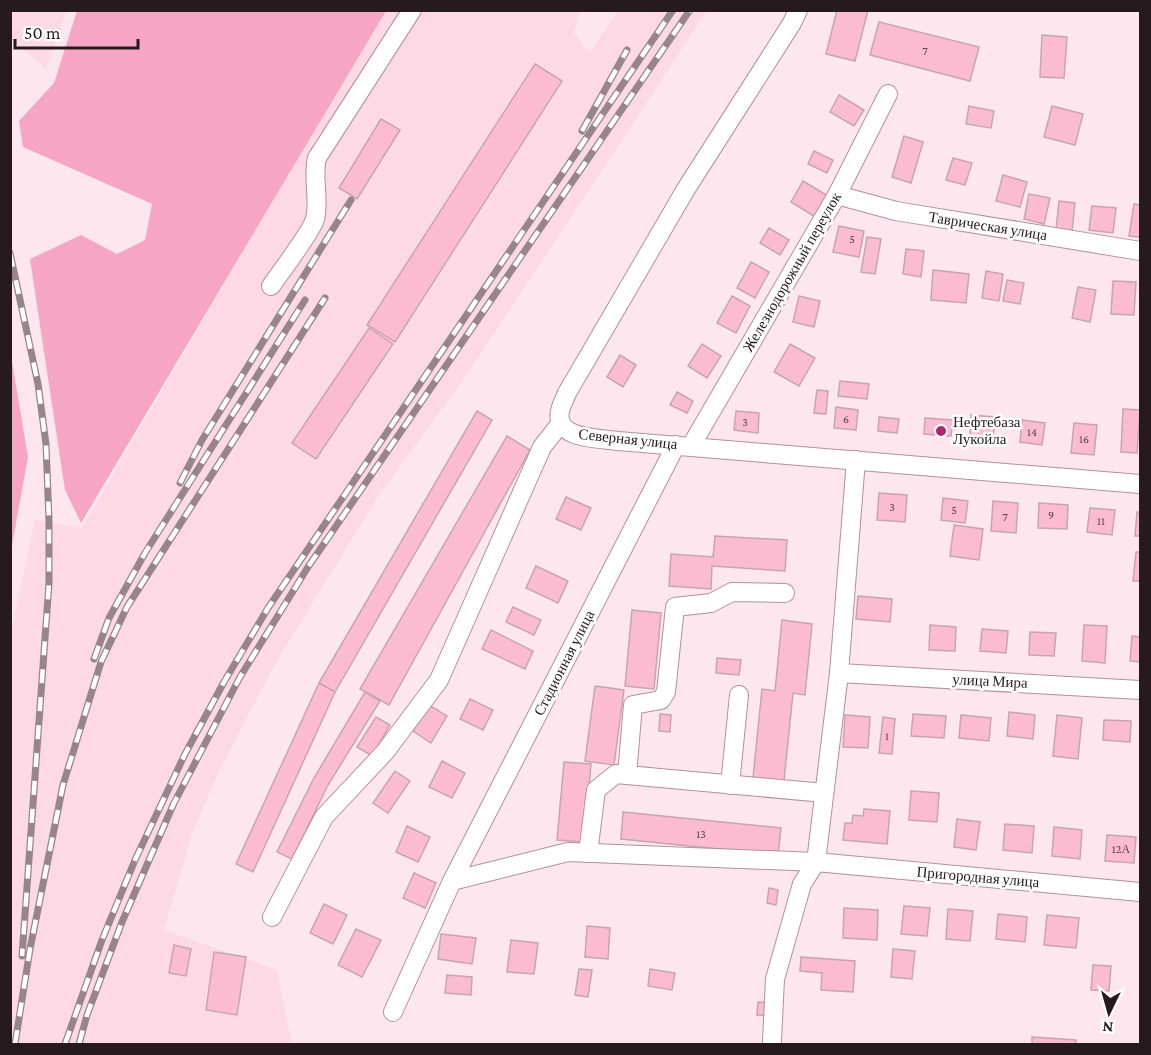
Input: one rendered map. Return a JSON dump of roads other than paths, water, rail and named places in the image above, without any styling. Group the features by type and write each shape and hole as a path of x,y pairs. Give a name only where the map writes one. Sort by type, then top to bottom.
{"street":[{"path":"271,286 315,221 317,197 314,170 317,158 412,10"},
{"name":"Северная улица","path":"798,10 792,23 686,189 567,393 559,412 561,423 566,430 575,435 618,441 1140,484"},
{"name":"Железнодорожный переулок","path":"683,445 837,195 888,94"},
{"name":"Таврическая улица","path":"837,195 896,211 1140,250"},
{"path":"272,917 324,817 384,752 439,680 542,447 561,423"},
{"name":"Стадионная улица","path":"393,1012 452,880 683,445"},
{"path":"772,1041 775,979 802,884 816,862 839,673 856,460"},
{"path":"627,775 633,705 661,700 666,692 675,607 711,603 732,592 785,593"},
{"name":"улица Мира","path":"839,673 1140,690"},
{"path":"730,784 739,695"},
{"path":"588,853 596,790 616,774 824,793"},
{"path":"452,880 568,852 816,862"},
{"name":"Пригородная улица","path":"816,862 1140,892"}],"railway":[{"path":"65,1044 102,940 135,860 185,754 224,682 268,608 673,10"},
{"path":"79,1044 87,1015 122,922 174,803 240,677 308,567 690,10"},
{"path":"582,131 627,50"},
{"path":"180,483 202,440 351,200"},
{"path":"10,253 38,384 46,444 49,520 49,583 22,956"},
{"path":"15,1044 30,949 63,785 101,662 127,607 325,298"},
{"path":"94,659 109,618 145,553 305,300"}],"place":[{"name":"Нефтебаза Лукойла","path":"941,431"}]}
